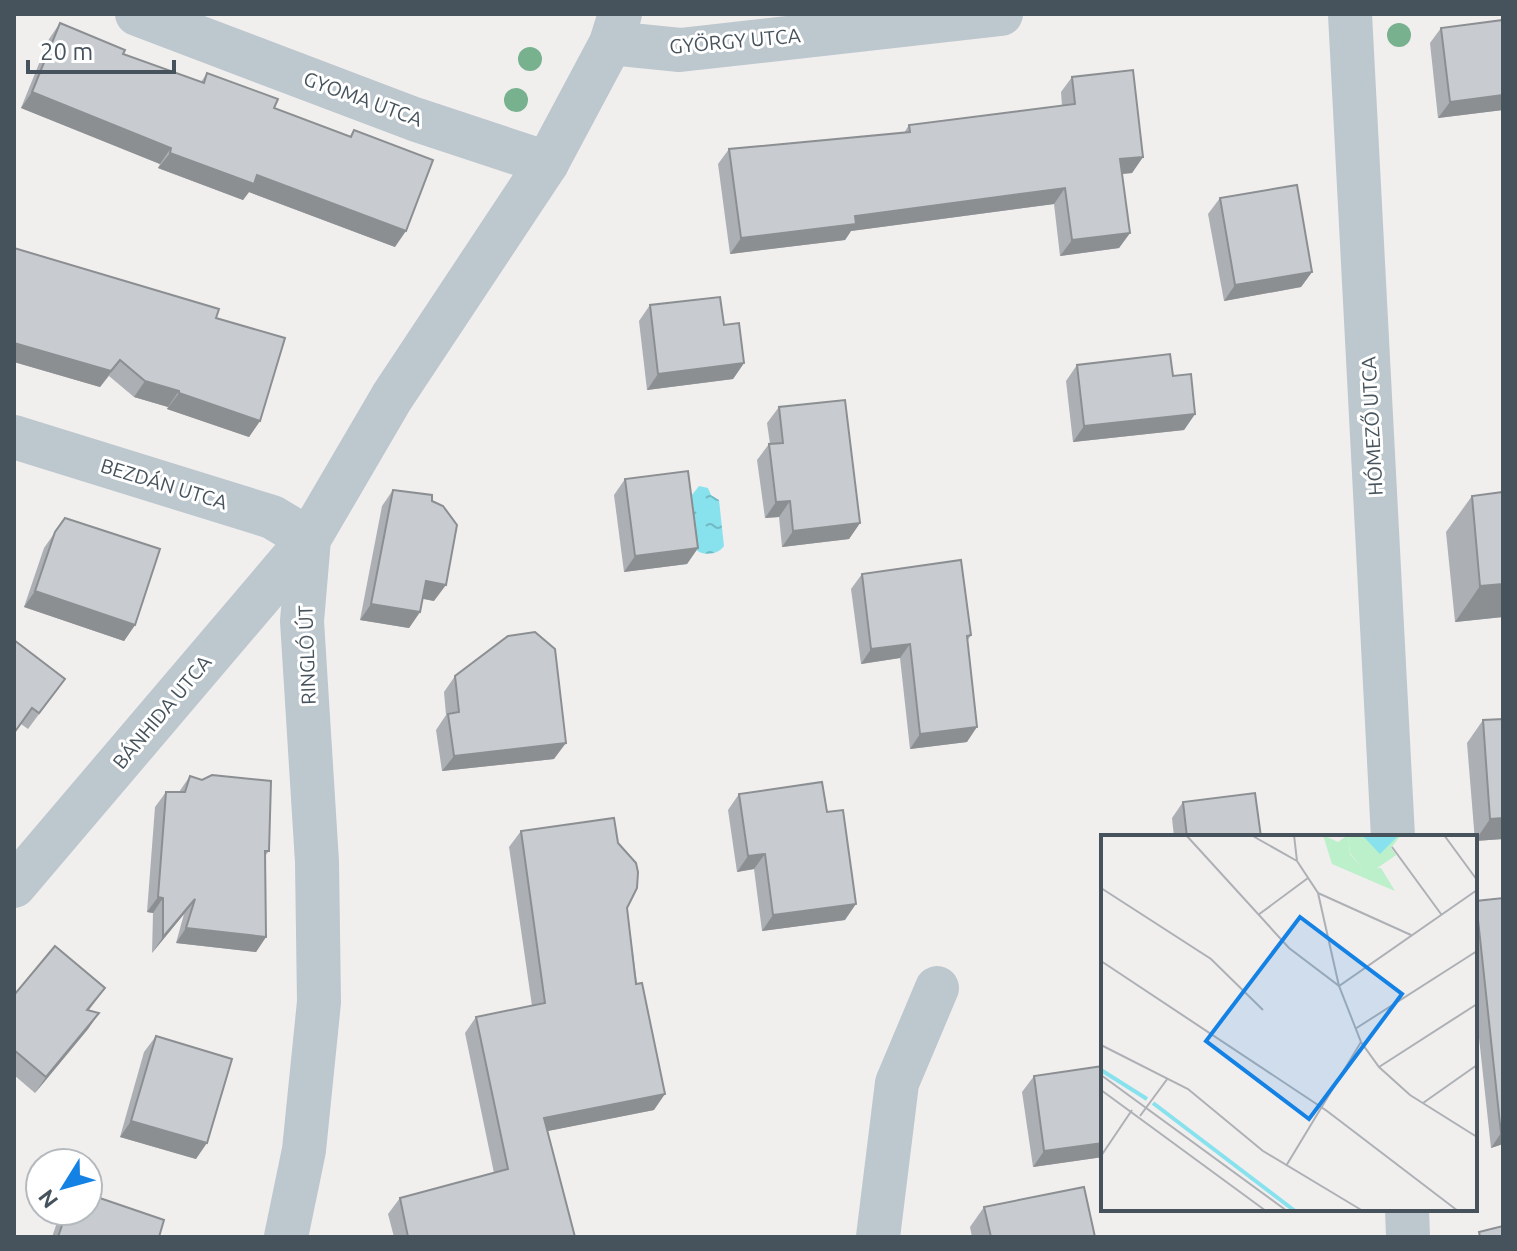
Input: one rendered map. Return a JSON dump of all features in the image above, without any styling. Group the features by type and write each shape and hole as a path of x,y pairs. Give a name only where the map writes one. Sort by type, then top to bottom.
{"street":[{"name":"GYOMA UTCA","path":"137,14 414,119 547,163"},
{"name":"GYÖRGY UTCA","path":"616,28 680,50 1001,14"},
{"name":"HÓMEZŐ UTCA","path":"1350,14 1393,835"},
{"name":"RINGLÓ ÚT","path":"286,1237 304,1150 319,1002 316,847 302,621 309,539 392,397 547,163 616,28"},
{"name":"BEZDÁN UTCA","path":"14,437 272,517 309,539"},
{"name":"BÁNHIDA UTCA","path":"14,886 309,539"},
{"path":"878,1237 897,1083 937,988"},
{"path":"1407,1211 1408,1237"}],"water":[{"path":"699,486 708,488 711,495 719,500 724,546 714,553 701,553 694,548 688,500"}],"building":[{"path":"1503,20 1503,95 1450,102 1441,28"},
{"path":"60,23 125,50 123,54 204,83 207,73 278,99 274,108 351,137 354,130 433,160 406,231 257,175 254,184 170,153 171,148 32,92"},
{"path":"1133,70 1143,157 1120,159 1130,233 1072,240 1065,188 855,216 856,224 741,238 729,149 910,132 909,125 1075,104 1072,77"},
{"path":"1297,185 1312,272 1235,285 1220,198"},
{"path":"14,248 219,309 216,318 285,338 260,421 145,381 120,360 111,371 14,343"},
{"path":"720,297 724,325 739,323 744,363 658,374 650,305"},
{"path":"1170,354 1173,376 1191,374 1195,414 1084,426 1077,365"},
{"path":"845,400 860,523 793,531 790,501 776,502 769,444 783,443 779,407"},
{"path":"688,471 698,548 635,556 625,479"},
{"path":"393,490 432,495 432,501 443,506 457,525 446,585 426,581 420,612 371,604"},
{"path":"1503,492 1503,584 1480,586 1472,496"},
{"path":"65,518 160,549 135,625 35,591 55,532"},
{"path":"961,560 971,635 967,636 977,727 920,734 910,644 871,649 862,574"},
{"path":"535,632 555,649 566,743 454,756 448,714 459,712 455,676 508,636"},
{"path":"14,640 65,679 39,713 32,708 14,733"},
{"path":"1503,719 1503,818 1490,819 1483,720"},
{"path":"212,775 271,781 269,851 265,851 266,937 186,928 195,899 163,937 163,898 158,897 166,792 185,792 190,776 202,780"},
{"path":"822,782 827,812 843,810 856,904 773,915 765,854 748,856 739,794"},
{"path":"1255,793 1261,835 1187,835 1183,802"},
{"path":"614,818 618,843 636,863 638,872 637,888 627,908 636,984 642,983 665,1094 544,1118 575,1237 408,1237 400,1198 508,1169 476,1017 545,1003 521,831"},
{"path":"1503,898 1501,1133 1477,910 1477,901"},
{"path":"55,946 105,988 87,1010 99,1013 46,1077 14,1050 14,995"},
{"path":"156,1036 232,1059 207,1143 131,1121"},
{"path":"1101,1066 1101,1143 1044,1151 1034,1076"},
{"path":"1084,1187 1095,1237 991,1237 984,1207"},
{"path":"104,1199 164,1220 159,1237 58,1237 61,1227 104,1227"},
{"path":"1503,1226 1503,1237 1480,1237 1479,1232"}]}
